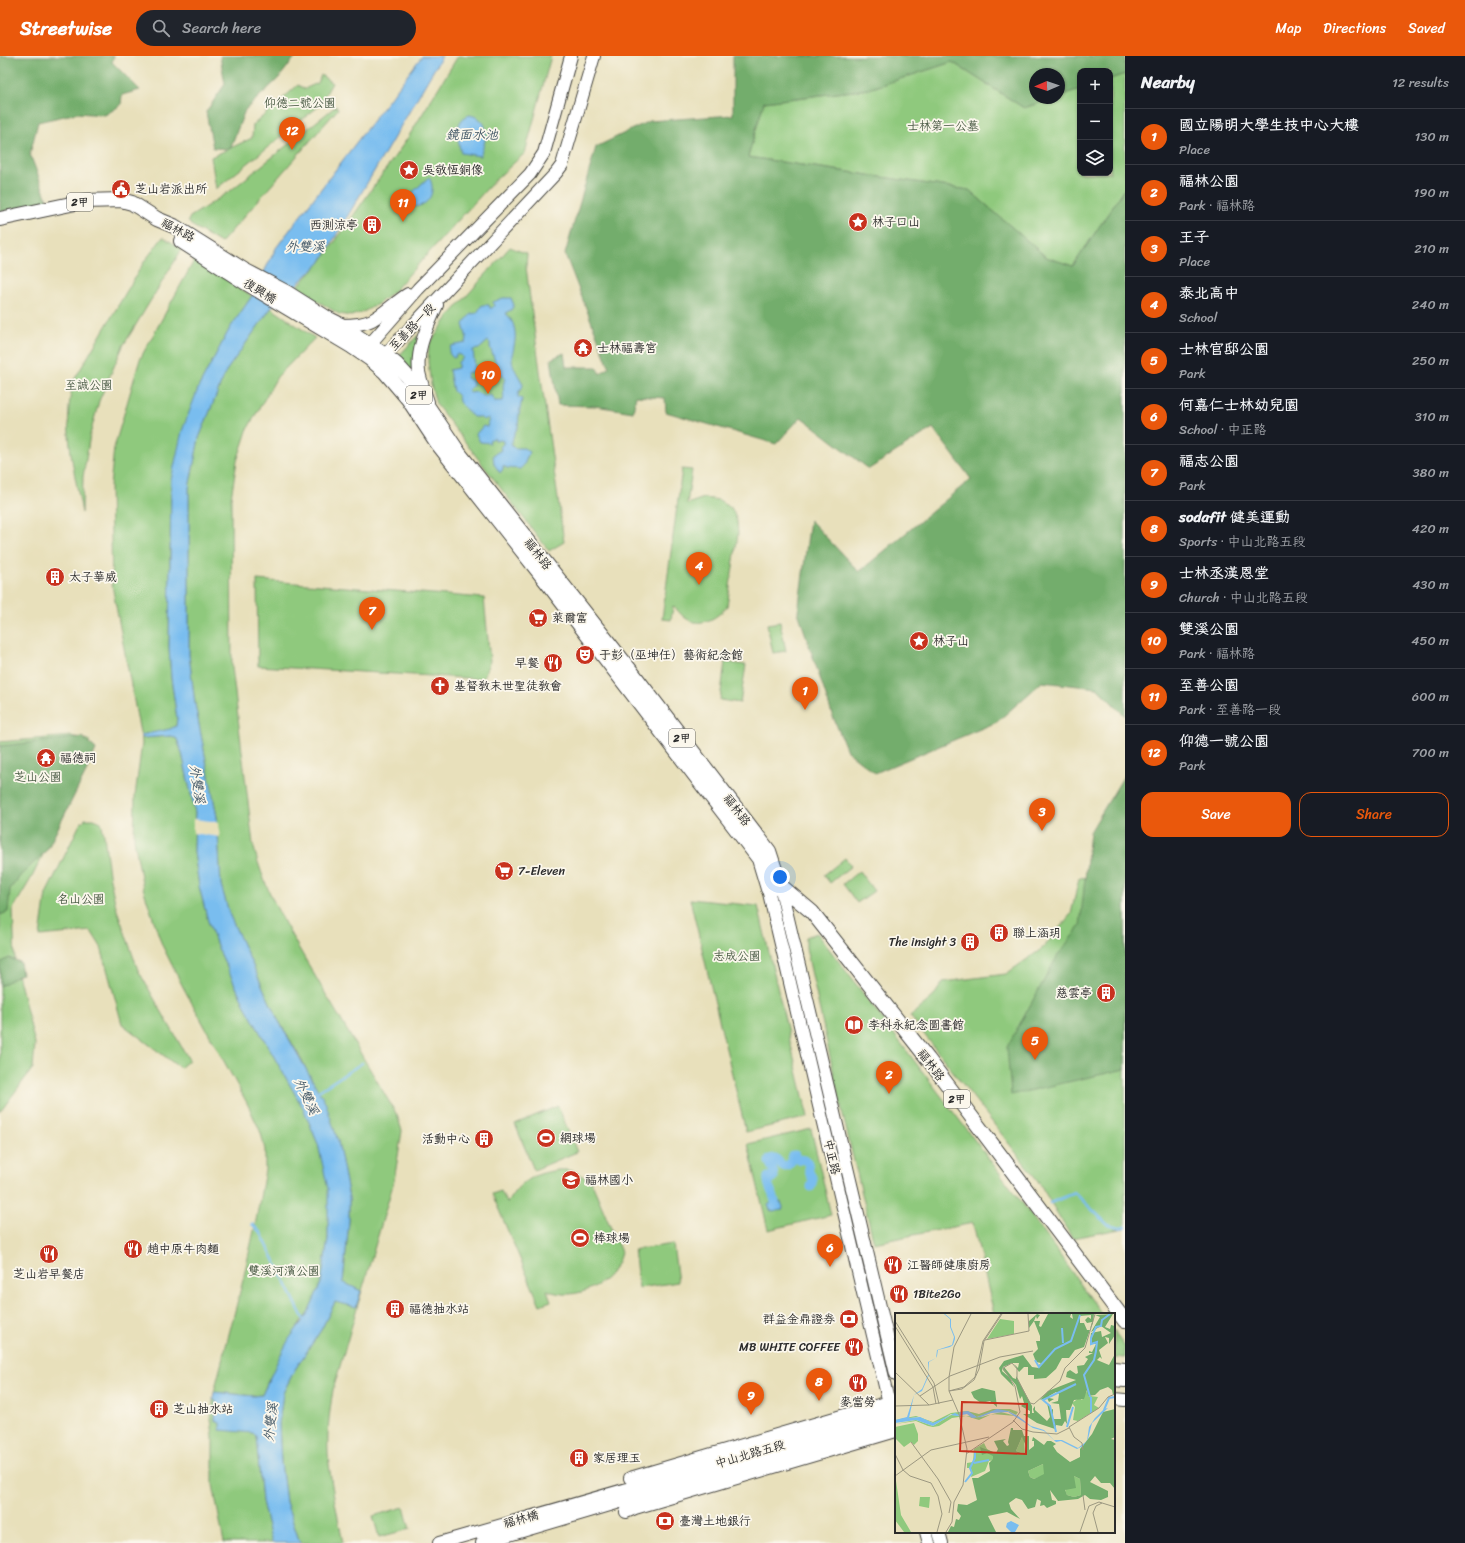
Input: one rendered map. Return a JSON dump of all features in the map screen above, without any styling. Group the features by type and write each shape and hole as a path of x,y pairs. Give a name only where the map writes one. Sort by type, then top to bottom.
{"main road":[{"name":"至善路一段","path":"571,56 546,146 538,164 418,289 370,344 370,359 385,355 540,191 562,165 594,56"},
{"name":"福林路","path":"0,219 85,202 120,200 132,202 157,219 174,226 203,250"},
{"name":"復興橋","path":"203,250 323,323"},
{"path":"340,325 362,323 372,320 397,300 418,289"},
{"path":"430,411 419,372 419,353 424,335 441,297"},
{"name":"福林路","path":"323,323 340,325 370,344 397,365 408,377 459,453 769,851 774,887"},
{"name":"福林路","path":"323,323 385,372 408,399 437,443 549,585 759,859 774,887 812,912 928,1059 1125,1321"},
{"name":"中正路","path":"774,887 895,1370"},
{"name":"中正路","path":"774,887 895,1415"},
{"path":"1115,1368 1125,1369"},
{"path":"1115,1380 1125,1381"},
{"path":"1115,1388 1125,1389"},
{"path":"1115,1399 1125,1400"},
{"name":"中山北路五段","path":"630,1478 895,1415"},
{"name":"中山北路五段","path":"603,1495 895,1415"},
{"name":"中山北路五段","path":"605,1507 895,1415"},
{"name":"中山北路五段","path":"626,1512 895,1415"},
{"name":"福林橋","path":"439,1543 603,1495"},
{"name":"福林橋","path":"482,1543 605,1507"},
{"path":"926,1533 929,1543"},
{"path":"939,1533 942,1543"}],"green space":[{"path":"0,56 114,56 112,62 140,90 122,95 121,105 105,115 77,113 38,122 30,154 48,202 0,212"},
{"path":"220,56 296,56 278,79 245,110 230,149 213,148 206,112 225,84"},
{"path":"458,56 551,56 525,153 494,181 393,292 378,304 363,312 351,316 339,314 296,288 320,263 407,139"},
{"path":"733,56 1125,56 1125,74 1113,78 1113,68 1077,68 1077,90 1065,94 1065,68 1029,68 1029,104 1036,104 1024,108 952,62 869,89 764,102 748,157 969,190 1046,257 1073,266 1125,188 1125,716 1097,688 1042,682 997,722 875,773 847,751 832,714 798,612 810,520 859,572 971,479 933,428 869,469 801,417 776,444 666,412 665,398 636,396 633,412 595,406 558,405 551,359 564,353 566,367 597,367 600,374 609,367 565,254 596,147 649,121 733,115"},
{"name":"士林第一公墓","path":"952,62 1024,108 1036,104 1065,104 1065,94 1077,90 1077,176 1113,176 1113,78 1125,74 1125,188 1073,266 1046,257 969,190 748,157 764,102 869,89"},
{"name":"仰德二號公園","path":"321,75 332,83 319,106 216,189 211,157 252,138 253,125 298,85 304,89 318,83"},
{"path":"336,106 338,109 221,243 191,225 188,221 190,217 230,191"},
{"name":"至誠公園","path":"163,237 182,249 123,346 99,401 90,435 83,477 82,513 70,446 69,430 70,397 74,380 144,262"},
{"path":"510,247 527,254 526,267 531,306 564,542 549,551 436,404 431,385 428,362 429,345 448,317"},
{"name":"雙溪河濱公園","path":"195,259 252,296 230,328 199,386 171,480 169,648 171,678 177,718 176,726 170,730 141,735 142,738 171,736 177,739 182,753 195,812 194,851 199,886 208,921 218,948 244,1004 303,1108 318,1144 329,1189 328,1239 321,1283 307,1315 301,1321 268,1381 262,1395 254,1396 214,1392 243,1280 255,1226 265,1170 265,1150 261,1133 247,1103 183,987 162,945 143,888 134,839 135,796 142,743 112,585 110,486 114,448 140,359"},
{"name":"雙溪河濱公園","path":"271,308 315,338 277,377 248,428 237,461 231,498 232,667 253,844 258,863 280,915 397,1115 402,1131 394,1181 333,1390 328,1427 328,1455 343,1543 300,1543 286,1502 281,1463 279,1424 283,1393 294,1371 321,1330 335,1302 361,1291 343,1283 349,1221 349,1198 338,1141 302,1060 277,1018 230,916 221,885 217,817 195,704 189,655 189,488 199,438 226,371"},
{"path":"418,335 416,378 398,357"},
{"path":"682,469 692,470 687,504 704,498 719,500 732,509 737,521 738,534 727,606 718,615 702,622 690,621 673,606 671,620 662,619"},
{"path":"257,580 484,598 490,661 483,679 258,666"},
{"path":"780,622 786,651 773,653 767,624"},
{"path":"725,662 746,665 740,703 720,700"},
{"name":"芝山公園","path":"71,736 89,740 90,759 32,877 13,909 15,962 35,1044 33,1068 0,1112 0,742"},
{"name":"芝山公園","path":"82,737 96,749 90,764 47,850 21,875 10,889 8,912 0,915 0,746"},
{"path":"1125,774 1125,1069 1011,1095 1007,1047 1058,955 1080,926 1090,832"},
{"path":"1125,817 1125,1228 1072,1238 1038,1181 910,1016 933,997 943,982 1006,974 1043,948 1071,914 1079,878 1104,876"},
{"name":"名山公園","path":"85,819 94,819 101,822 116,907 138,970 189,1060 180,1068 122,1024 101,947 91,931 40,936 46,894 80,824"},
{"path":"845,858 851,866 830,883 824,875"},
{"path":"859,871 874,891 857,903 843,884"},
{"name":"志成公園","path":"690,899 758,906 808,1117 746,1132"},
{"path":"817,933 1018,1197 1101,1313 994,1313 973,1223 874,1243 845,1124 806,948 806,937"},
{"path":"9,958 20,962 22,974 0,986 0,963"},
{"name":"網球場","path":"558,1106 577,1152 534,1170 515,1124"},
{"path":"811,1129 831,1215 768,1230 748,1144"},
{"path":"558,1170 574,1171 591,1181 621,1252 611,1273 602,1282 592,1288 570,1294 547,1290 551,1301 540,1305 492,1194 501,1191 507,1203 522,1184 534,1176"},
{"path":"673,1244 678,1282 639,1288 634,1250"},
{"path":"1115,1332 1125,1346 1125,1358 1115,1357"},
{"path":"214,1392 216,1401 215,1421 253,1433 256,1436 262,1501 272,1543 224,1543 213,1485 213,1436 211,1419"},
{"path":"404,1507 410,1529 379,1537 373,1516"}],"water":[{"name":"外雙溪","path":"422,56 442,56 320,263 271,308 226,371 199,438 189,488 189,655 195,704 217,817 221,885 230,916 277,1018 326,1104 338,1141 349,1198 349,1221 343,1282 361,1291 356,1307 335,1302 321,1330 294,1371 283,1393 279,1424 281,1463 286,1502 300,1543 272,1543 262,1501 256,1436 253,1433 220,1430 220,1423 215,1421 216,1401 213,1399 214,1392 254,1396 262,1395 289,1339 307,1315 321,1283 328,1239 328,1189 318,1144 303,1108 244,1004 218,948 208,921 199,886 194,851 195,812 182,753 177,739 171,736 142,738 141,735 170,729 176,726 177,718 171,678 169,648 171,480 182,431 199,386 230,328 252,296 276,248"},
{"name":"鏡面水池","path":"470,115 482,121 485,126 486,137 480,156 461,153 458,137 459,126 465,117"},
{"path":"429,177 432,184 432,191 426,202 415,207 401,203"},
{"path":"503,298 511,298 514,305 511,310 505,313 511,320 514,328 515,337 512,362 523,384 522,389 519,391 518,397 522,399 518,427 511,445 514,448 524,448 529,452 524,465 520,469 507,468 503,466 500,473 494,464 493,455 501,450 500,447 503,444 503,441 496,441 494,438 489,440 490,443 480,442 476,434 483,426 487,427 489,418 483,420 480,417 473,417 459,402 458,396 453,391 449,370 458,368 458,362 463,358 457,354 455,355 456,357 453,358 449,353 451,346 466,343 467,339 463,324 471,314 477,313 482,305 489,305 490,308 492,308 494,305 493,302","holes":["488,341 490,343 498,370 505,379 503,385 503,401 494,401 491,395 483,396 476,392 470,393 468,390 473,386 473,381 466,378 467,373 473,372 475,369 473,350 479,349"]},
{"path":"772,1202 781,1202 783,1207 782,1210 773,1212 770,1210 768,1205"}],"pier":[{"path":"193,819 219,822 220,837 193,833"}],"waterway":[{"path":"317,1092 362,1063"},
{"path":"775,1202 768,1180 768,1177 772,1179 774,1177 773,1169 769,1162 770,1159 775,1158 783,1166 789,1164 793,1155 795,1155 796,1159 805,1160 808,1163 809,1172 813,1179 811,1187"},
{"path":"1050,1203 1075,1193 1108,1225 1119,1228 1125,1227"},
{"path":"252,1224 261,1233 305,1322"}],"place":[{"name":"仰德一號公園","path":"292,150"},
{"name":"吳敬恆銅像","path":"409,170"},
{"name":"芝山岩派出所","path":"121,189"},
{"name":"至善公園","path":"403,222"},
{"name":"林子口山","path":"858,222"},
{"name":"西測涼亭","path":"372,225"},
{"name":"士林福壽宮","path":"583,348"},
{"name":"雙溪公園","path":"488,394"},
{"name":"太子華威","path":"55,577"},
{"name":"泰北高中","path":"699,585"},
{"name":"萊爾富","path":"538,618"},
{"name":"福志公園","path":"372,630"},
{"name":"林子山","path":"919,641"},
{"name":"于彭（巫坤任）藝術紀念館","path":"585,655"},
{"name":"早餐","path":"553,663"},
{"name":"基督教末世聖徒教會","path":"440,686"},
{"name":"國立陽明大學生技中心大樓","path":"805,710"},
{"name":"福德祠","path":"46,758"},
{"name":"王子","path":"1042,831"},
{"name":"7-Eleven","path":"504,871"},
{"name":"聯上涵玥","path":"999,933"},
{"name":"The insight 3","path":"970,942"},
{"name":"慈雲亭","path":"1106,993"},
{"name":"李科永紀念圖書館","path":"854,1025"},
{"name":"士林官邸公園","path":"1035,1060"},
{"name":"福林公園","path":"889,1094"},
{"name":"網球場","path":"546,1138"},
{"name":"活動中心","path":"484,1139"},
{"name":"福林國小","path":"571,1180"},
{"name":"棒球場","path":"580,1238"},
{"name":"趙中原牛肉麵","path":"133,1249"},
{"name":"芝山岩早餐店","path":"49,1254"},
{"name":"江醫師健康廚房","path":"893,1265"},
{"name":"何嘉仁士林幼兒園","path":"830,1267"},
{"name":"1Bite2Go","path":"899,1294"},
{"name":"福德抽水站","path":"395,1309"},
{"name":"群益金鼎證券","path":"849,1319"},
{"name":"MB WHITE COFFEE","path":"854,1347"},
{"name":"麥當勞","path":"858,1383"},
{"name":"sodafit 健美運動","path":"819,1401"},
{"name":"芝山抽水站","path":"159,1409"},
{"name":"士林丞漢恩堂","path":"751,1415"},
{"name":"家居理玉","path":"579,1458"},
{"name":"臺灣土地銀行","path":"665,1521"}]}
